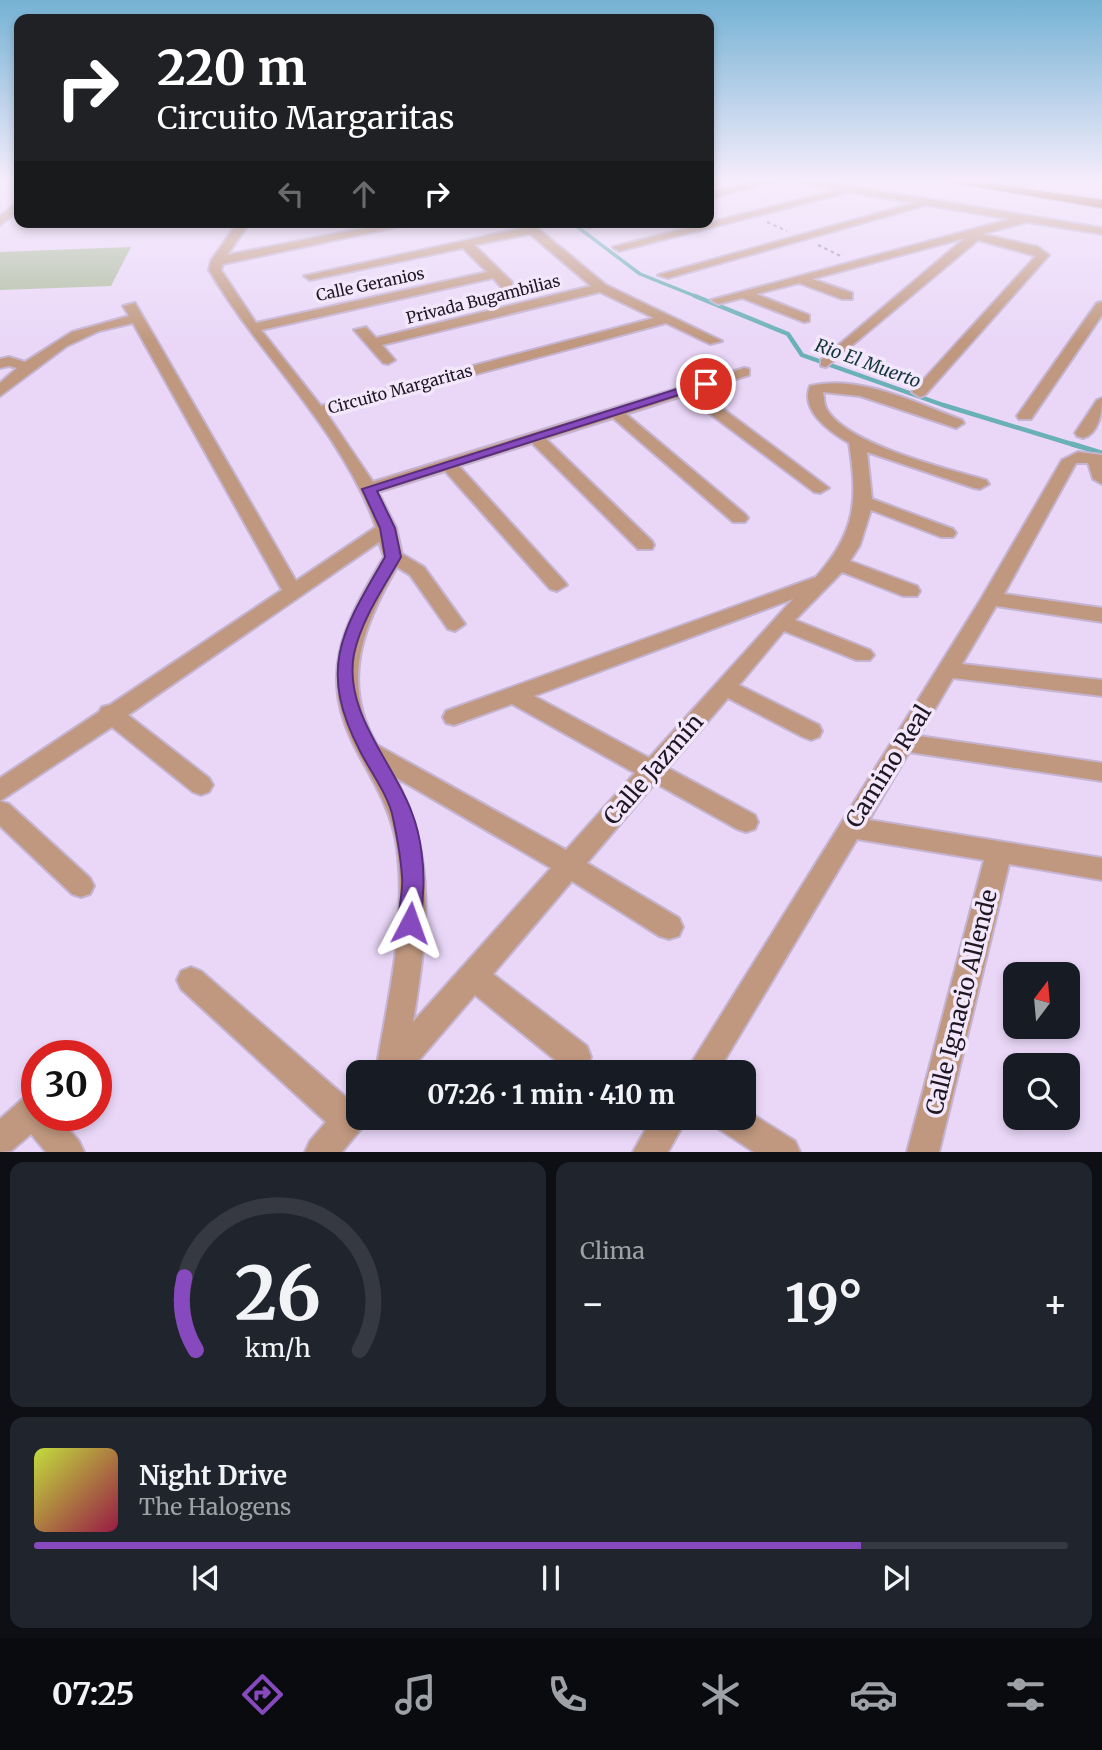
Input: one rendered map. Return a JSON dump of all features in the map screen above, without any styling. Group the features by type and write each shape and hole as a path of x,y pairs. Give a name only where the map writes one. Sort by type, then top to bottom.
{"street":[{"path":"217,261 236,234"},
{"path":"217,261 355,234"},
{"path":"321,289 306,270 465,243 499,234"},
{"path":"536,234 601,288 715,341"},
{"path":"620,247 674,234"},
{"path":"664,275 815,234"},
{"path":"718,300 975,234"},
{"path":"826,363 971,235"},
{"path":"920,392 1043,255 1034,250 971,235"},
{"path":"465,243 508,285"},
{"name":"Circuito Margaritas","path":"217,261 215,270 252,328 316,412 666,319"},
{"name":"Calle Geranios","path":"252,328 496,274"},
{"path":"801,279 847,296"},
{"name":"Privada Bugambilias","path":"373,343 601,288"},
{"path":"744,294 804,318"},
{"path":"1025,416 1065,355 1102,306"},
{"path":"0,391 53,345 133,312 293,592"},
{"path":"361,330 388,360"},
{"path":"0,364 9,361 27,367"},
{"path":"369,489 744,372"},
{"path":"956,424 871,394 825,386 816,389 815,401 821,414 857,443 980,484"},
{"path":"688,390 820,488"},
{"path":"1083,433 1102,403"},
{"path":"316,412 369,489 387,528 393,557 362,610 345,654 348,700 356,726 403,814 413,879 407,966 392,1060"},
{"path":"615,412 739,518"},
{"path":"535,437 645,545"},
{"name":"Calle Jazmín","path":"400,1060 781,622 833,572 858,533 865,502 864,473 857,443"},
{"path":"1090,458 1102,479"},
{"name":"Camino Real","path":"708,1060 991,598 1090,458"},
{"path":"448,464 556,585"},
{"path":"865,502 947,533"},
{"path":"0,791 110,713 387,528"},
{"path":"393,557 416,571 455,624"},
{"path":"454,717 833,572 910,591"},
{"path":"991,598 1102,615"},
{"path":"781,622 863,655"},
{"path":"947,670 1102,688"},
{"path":"725,687 810,731"},
{"path":"514,695 746,822"},
{"path":"110,713 201,785"},
{"path":"903,742 1102,772"},
{"path":"370,751 569,865 669,927"},
{"path":"0,811 81,886"},
{"path":"850,827 1102,869"},
{"name":"Calle Ignacio Allende","path":"923,1152 999,852"},
{"path":"473,976 576,1057"},
{"path":"191,980 346,1108"},
{"path":"0,1140 21,1121"},
{"path":"321,1152 346,1122"},
{"path":"649,1152 663,1130"},
{"path":"749,1130 784,1152"},
{"path":"51,1131 68,1152"}],"green space":[{"path":"131,247 111,286 0,290 0,252"}],"waterway":[{"name":"Rio El Muerto","path":"587,234 640,274 695,296"},
{"name":"Rio El Muerto","path":"695,296 700,298"},
{"name":"Rio El Muerto","path":"695,296 788,334 802,355 943,405 1078,446"},
{"name":"Rio El Muerto","path":"1072,444 1102,453"}],"route":[{"path":"410,923 413,879 403,814 356,726 345,678 345,654 362,610 393,557 387,528 369,489 706,384"}]}
